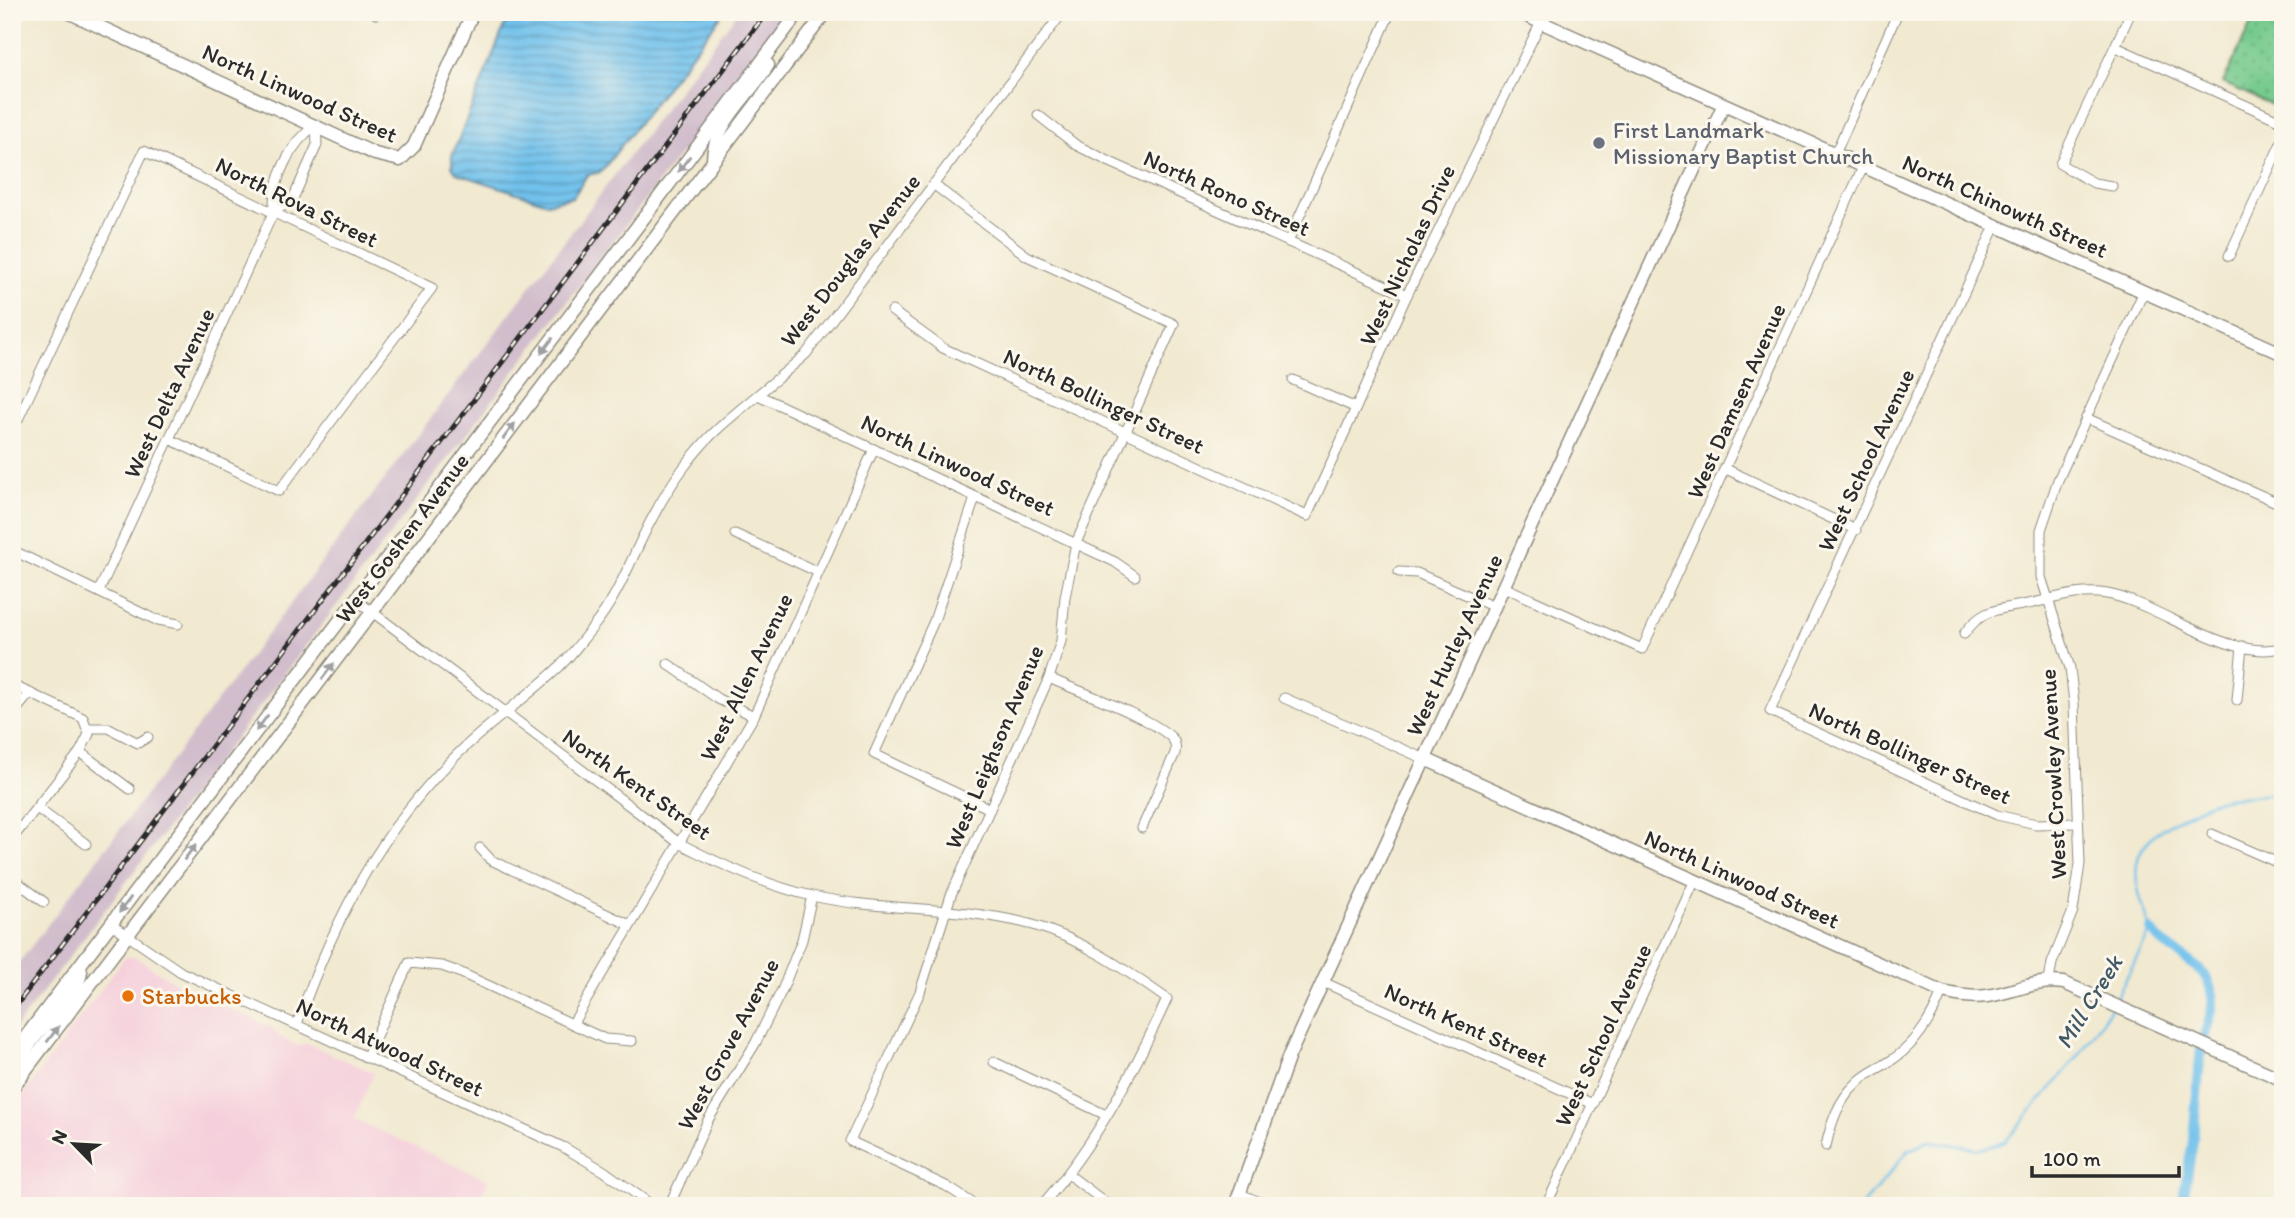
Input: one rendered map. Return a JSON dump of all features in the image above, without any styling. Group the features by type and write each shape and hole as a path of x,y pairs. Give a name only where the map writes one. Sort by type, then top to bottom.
{"street":[{"name":"North Linwood Street","path":"75,14 375,154 400,160 414,146 473,12"},
{"name":"West Goshen Avenue","path":"12,1055 799,12"},
{"name":"West Goshen Avenue","path":"12,1088 826,12"},
{"name":"West Douglas Avenue","path":"297,1024 324,948 361,877 407,813 465,747 560,666 596,623 628,571 654,514 687,465 720,427 760,396 806,354 1063,12"},
{"name":"North Chinowth Street","path":"1518,12 1543,18 1723,106 1996,224 2283,354"},
{"path":"1835,154 1898,12"},
{"path":"2112,186 2094,183 2060,164 2131,12"},
{"path":"1288,242 1390,13"},
{"name":"West Nicholas Drive","path":"1307,516 1408,295 1543,18"},
{"path":"2116,47 2283,122"},
{"path":"713,161 713,147 721,130 756,85 769,63 769,52"},
{"name":"West Hurley Avenue","path":"1238,1200 1272,1097 1723,106"},
{"name":"North Rono Street","path":"1038,115 1087,151 1408,295"},
{"name":"West Delta Avenue","path":"99,591 274,211 272,191 299,137 316,125"},
{"name":"West Delta Avenue","path":"274,211 292,201 317,145 316,125"},
{"path":"2229,256 2283,139"},
{"name":"North Rova Street","path":"12,432 144,151 432,288 279,491 169,439"},
{"path":"285,166 303,174"},
{"name":"West Damsen Avenue","path":"1504,587 1642,649 1863,167"},
{"name":"West Leighson Avenue","path":"933,184 1027,257 1174,324 1076,543 1065,597 1061,641 1049,678 945,909 920,992 850,1141 946,1185 978,1206"},
{"name":"West School Avenue","path":"1770,711 1996,224"},
{"name":"West Crowley Avenue","path":"2049,981 2078,891 2078,823 2070,668 2046,600 2039,553 2042,530 2054,489 2144,291"},
{"name":"North Bollinger Street","path":"892,311 943,348 1307,516"},
{"path":"1293,380 1356,408"},
{"name":"North Linwood Street","path":"760,396 1076,543 1115,562 1135,576"},
{"path":"2086,418 2283,505"},
{"name":"West Allen Avenue","path":"573,1023 754,716 874,449"},
{"path":"1726,469 1856,530"},
{"path":"975,498 934,621 874,754 990,808"},
{"path":"735,534 818,572"},
{"path":"12,550 154,619 177,624"},
{"path":"1399,572 1418,573 1494,607"},
{"path":"1964,634 1984,612 2091,593 2108,594 2216,639 2242,646 2283,647"},
{"name":"North Kent Street","path":"355,600 679,843 753,878 812,896 945,909 1034,926 1071,940 1107,959 1167,999 1137,1064 1106,1115"},
{"path":"2237,700 2242,646"},
{"path":"668,664 718,699 754,716"},
{"path":"1049,678 1137,718 1172,738 1176,745 1175,753 1142,828"},
{"path":"12,685 78,715 89,731"},
{"path":"12,715 30,693"},
{"path":"1284,698 1425,759"},
{"name":"North Bollinger Street","path":"1770,711 1997,816 2036,824 2078,823"},
{"path":"89,731 109,728 138,743 148,737"},
{"path":"12,839 80,752 89,731"},
{"path":"80,752 130,789"},
{"name":"North Linwood Street","path":"1425,759 1942,992 1973,997 1989,996 2033,982 2049,981"},
{"path":"37,808 86,844"},
{"path":"2212,834 2283,865"},
{"path":"480,848 491,860 630,925"},
{"path":"12,878 44,902"},
{"name":"West School Avenue","path":"1546,1206 1695,880"},
{"name":"West Grove Avenue","path":"669,1206 708,1121 755,1044 783,988 802,940 812,896"},
{"name":"North Atwood Street","path":"111,924 181,972 563,1147 604,1171 653,1206"},
{"path":"366,1058 409,962 442,966 605,1039 632,1041"},
{"path":"22,1076 20,1065 26,1051 80,978 81,964"},
{"path":"2049,981 2064,983 2106,1000 2283,1080"},
{"name":"North Kent Street","path":"1323,982 1593,1104"},
{"path":"1826,1146 1835,1114 1844,1097 1869,1072 1902,1053 1918,1037 1942,992"},
{"path":"994,1062 1106,1115 1068,1174 1041,1206"},
{"path":"1068,1174 1110,1206"},
{"path":"1238,1200 1270,1206"}],"shaded area":[{"path":"738,12 788,12 12,1032 12,972"},
{"path":"125,957 135,957 198,1001 206,998 272,1028 278,1036 298,1046 308,1044 374,1073 354,1119 488,1180 476,1206 12,1206 12,1110"}],"green space":[{"path":"2255,15 2273,17 2274,26 2283,34 2283,110 2223,83"}],"water":[{"path":"510,12 724,12 601,172 587,175 573,197 547,203 456,173 452,167 452,156"}],"waterway":[{"name":"Mill Creek","path":"2114,1002 2151,930 2137,879 2140,853 2148,841 2161,829 2210,803 2229,798 2283,792"},
{"path":"2151,930 2158,939 2198,968 2207,979 2213,994 2212,1010 2201,1048 2193,1141 2182,1206"},
{"name":"Mill Creek","path":"1862,1206 1908,1151 1929,1141 1980,1149 2005,1142 2080,1054 2111,1008"}],"railway":[{"path":"12,1011 767,12"}],"place":[{"name":"First Landmark Missionary Baptist Church","path":"1599,143"},
{"name":"Starbucks","path":"128,996"}]}
